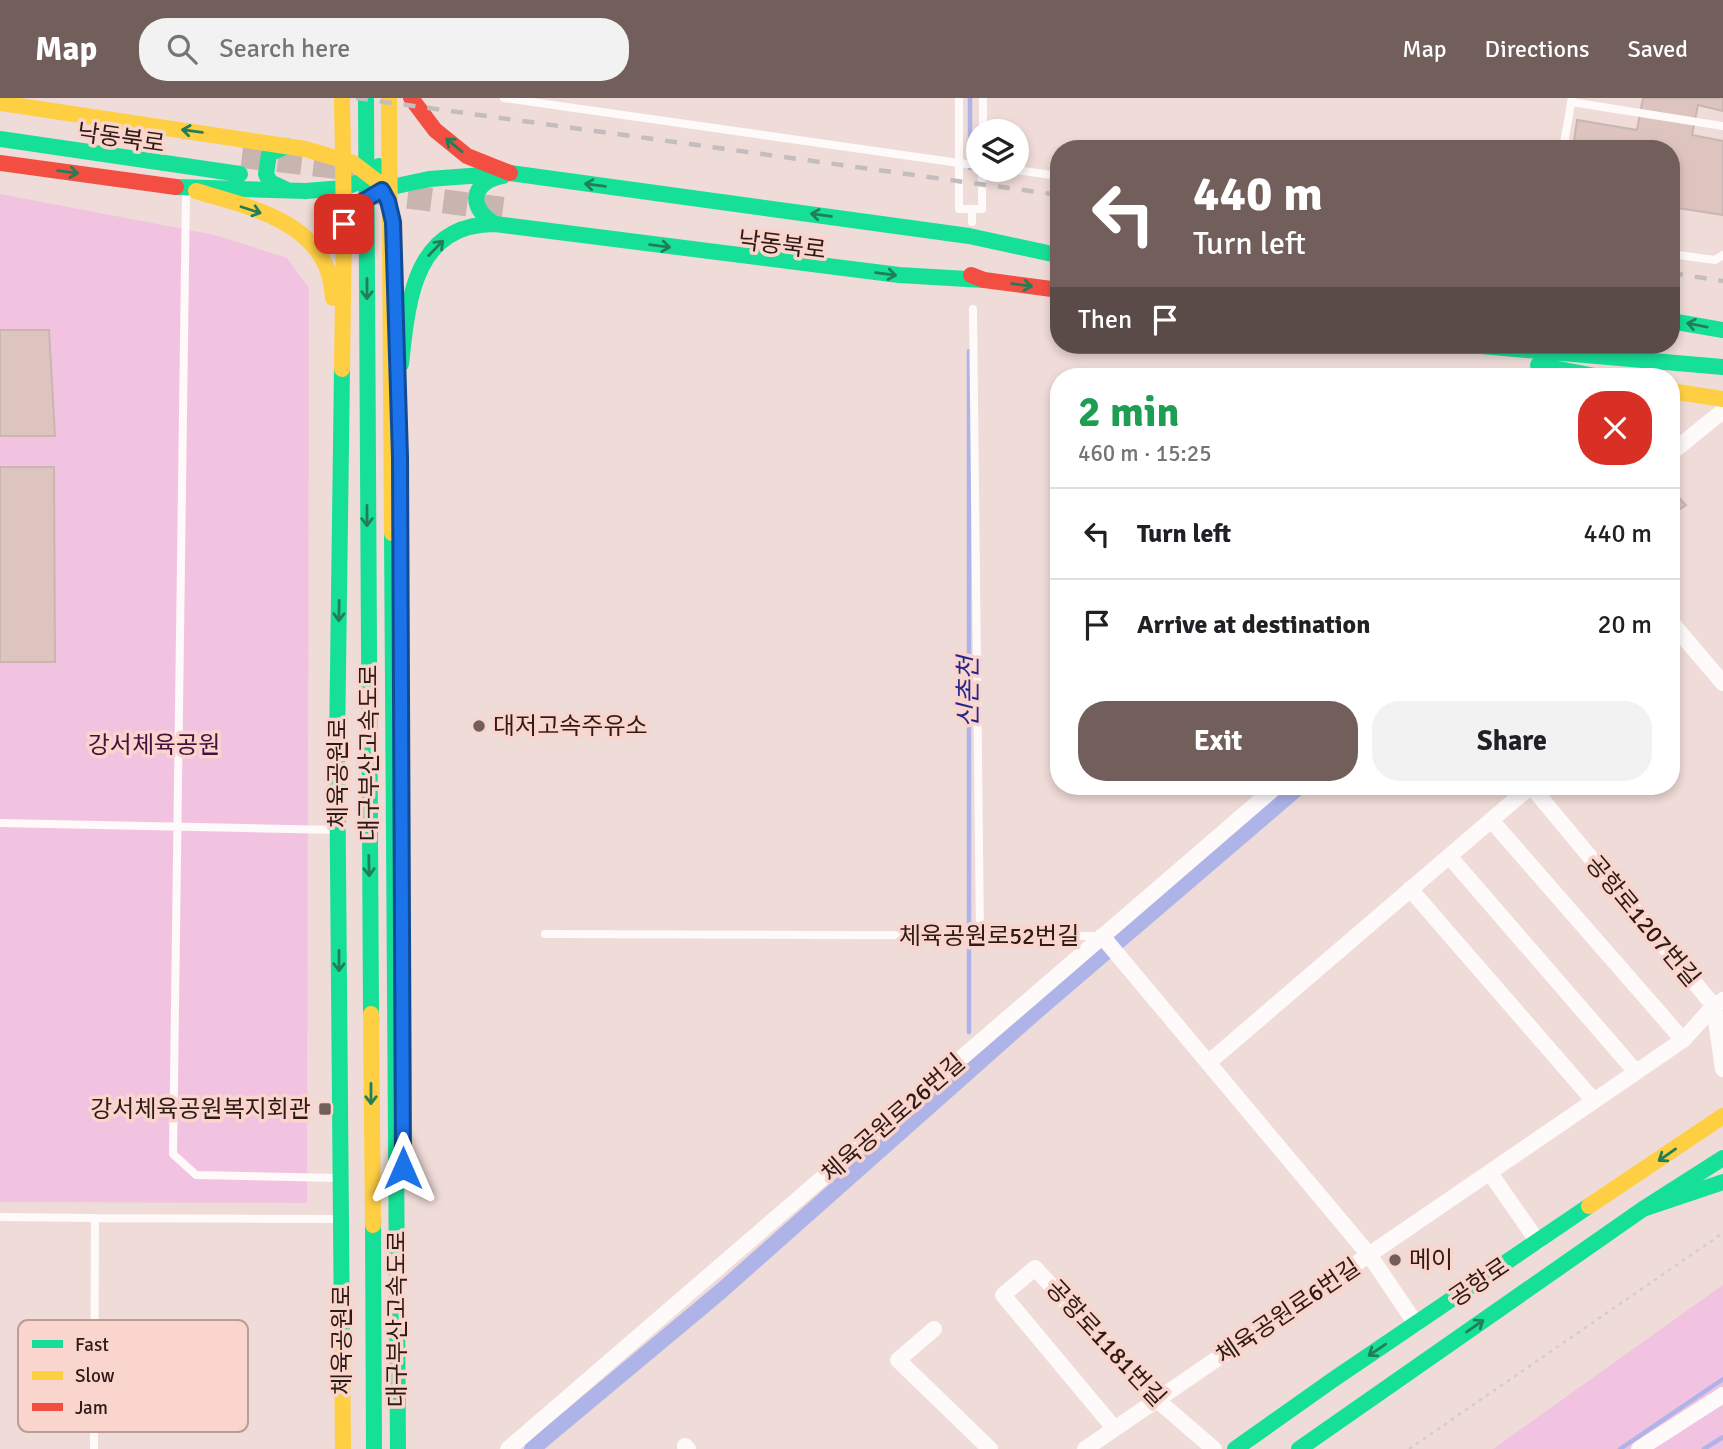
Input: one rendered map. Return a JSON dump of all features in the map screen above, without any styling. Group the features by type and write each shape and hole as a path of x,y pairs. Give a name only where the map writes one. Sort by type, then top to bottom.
{"main road":[{"path":"305,149 320,144 336,126 341,98"},
{"name":"체육공원로","path":"341,98 344,224 338,830 343,1449"},
{"name":"대구부산고속도로","path":"366,98 374,1449"},
{"path":"391,98 393,125 388,201 393,222 400,457 404,1449"},
{"name":"대구부산고속도로","path":"391,98 398,1449"},
{"path":"411,98 435,130 467,156 508,180"},
{"path":"0,103 240,138 343,157 359,164 388,189"},
{"path":"0,163 186,188 325,191 344,188 371,174 387,152 393,125"},
{"path":"231,189 246,181 255,166 254,154 240,138"},
{"name":"낙동북로","path":"0,139 240,174"},
{"path":"287,146 269,154 265,174 273,186 287,190"},
{"path":"215,152 242,156"},
{"path":"344,224 355,206 388,189 451,177 508,180 969,236 1050,253"},
{"path":"495,224 479,212 475,197 478,188 488,180 508,180"},
{"name":"낙동북로","path":"508,180 980,250 1050,254"},
{"path":"186,188 284,222 306,236 320,251 328,268 333,292 335,413 341,452"},
{"name":"낙동북로","path":"503,209 949,267 984,281 1050,289"},
{"path":"397,406 411,295 429,254 454,232 467,226 495,224 899,275 984,281"},
{"path":"1680,323 1723,330"},
{"path":"1680,347 1723,354"},
{"path":"1495,354 1554,368"},
{"path":"1574,354 1723,367"},
{"path":"1680,392 1723,399"},
{"name":"공항로","path":"1235,1449 1723,1115"},
{"name":"공항로","path":"1298,1449 1643,1209 1723,1158"},
{"path":"1643,1209 1723,1182"}],"street":[{"path":"1680,446 1723,411"},
{"path":"1680,633 1723,683"},
{"name":"체육공원로26번길","path":"508,1449 1266,795"},
{"path":"1208,1063 1520,795"},
{"name":"공항로1207번길","path":"1539,795 1718,1003 1723,1069"},
{"path":"1491,820 1683,1040"},
{"path":"1449,856 1636,1072"},
{"path":"1410,889 1594,1101"},
{"name":"체육공원로52번길","path":"1102,936 1370,1256 1416,1324"},
{"name":"체육공원로6번길","path":"1085,1449 1683,1040 1718,1003"},
{"path":"1490,1173 1538,1242"},
{"name":"공항로1181번길","path":"1114,1427 1003,1295 1035,1268 1156,1399 1214,1449"},
{"path":"934,1329 898,1360 990,1449"},
{"path":"1639,1449 1723,1395"}],"lane":[{"path":"504,98 966,164"},
{"path":"959,98 959,209 982,209 982,182"},
{"path":"982,119 983,98"},
{"path":"1565,140 1572,100 1723,126"},
{"path":"1029,172 1050,175"},
{"path":"186,188 173,1154 197,1175 341,1178"},
{"path":"972,209 972,222"},
{"path":"1680,255 1715,260 1723,255"},
{"path":"973,309 979,936"},
{"path":"0,823 338,830"},
{"name":"체육공원로52번길","path":"545,934 1102,936"},
{"path":"0,1217 341,1219"},
{"path":"95,1218 95,1320"}],"path":[{"path":"1409,1449 1723,1233"}],"green space":[{"name":"강서체육공원","path":"0,194 215,235 287,258 309,288 307,1203 0,1202"},
{"path":"1723,1285 1723,1449 1493,1449"}],"building":[{"path":"1643,98 1723,98 1723,111 1698,105 1692,135 1723,141 1723,215 1680,208 1680,140 1574,140 1577,120 1637,130"},
{"path":"0,330 49,330 55,436 0,436"},
{"path":"0,467 54,467 55,662 0,662"},
{"path":"1680,499 1686,505 1680,509"}],"waterway":[{"name":"신촌천","path":"970,98 970,119"},
{"name":"신촌천","path":"969,351 969,1032"},
{"path":"532,1449 720,1292 1037,1011 1289,795"},
{"name":"신촌천","path":"970,1060 970,1071"},
{"path":"1620,1449 1723,1379"},
{"path":"1704,1449 1723,1437"}],"tunnel":[{"path":"242,156 355,169"},
{"path":"372,192 503,209"}],"railway":[{"path":"356,98 1050,194"},
{"path":"1680,274 1723,281"}],"traffic: fast":[{"path":"366,98 371,1014"},
{"path":"0,139 240,174"},
{"path":"287,146 269,154 266,174 270,182 287,190"},
{"path":"176,187 306,191 343,188 364,180 379,166"},
{"path":"344,224 356,205 387,188 429,179 510,173 969,236 1050,253"},
{"path":"503,176 484,184 476,196 480,210 495,224 899,275 984,280"},
{"path":"401,364 412,292 420,270 432,251 447,237 468,227 495,224"},
{"path":"1680,323 1723,330"},
{"path":"1574,354 1723,367"},
{"path":"1538,365 1554,368"},
{"path":"342,369 337,746 342,1342"},
{"path":"392,533 398,1449"},
{"path":"1299,1449 1643,1209 1723,1158"},
{"path":"1643,1209 1723,1182"},
{"path":"1235,1449 1589,1206"},
{"path":"373,1225 374,1449"}],"traffic: slow":[{"path":"342,98 342,369"},
{"path":"389,98 392,533"},
{"path":"0,103 305,149 353,163 378,182"},
{"path":"196,191 254,209 291,226 319,253 328,271 333,298"},
{"path":"1680,392 1723,399"},
{"path":"371,1014 373,1225"},
{"path":"1589,1206 1723,1116"},
{"path":"342,1342 343,1449"}],"traffic: jam":[{"path":"411,98 435,130 467,156 510,173"},
{"path":"0,163 176,187"},
{"path":"971,275 984,280 1050,289"}],"place":[{"name":"대저고속주유소","path":"479,726"},
{"name":"강서체육공원복지회관","path":"325,1109"},
{"name":"메이","path":"1395,1260"}],"route":[{"path":"344,224 355,206 382,190 393,222 400,457 403,1168"}]}
